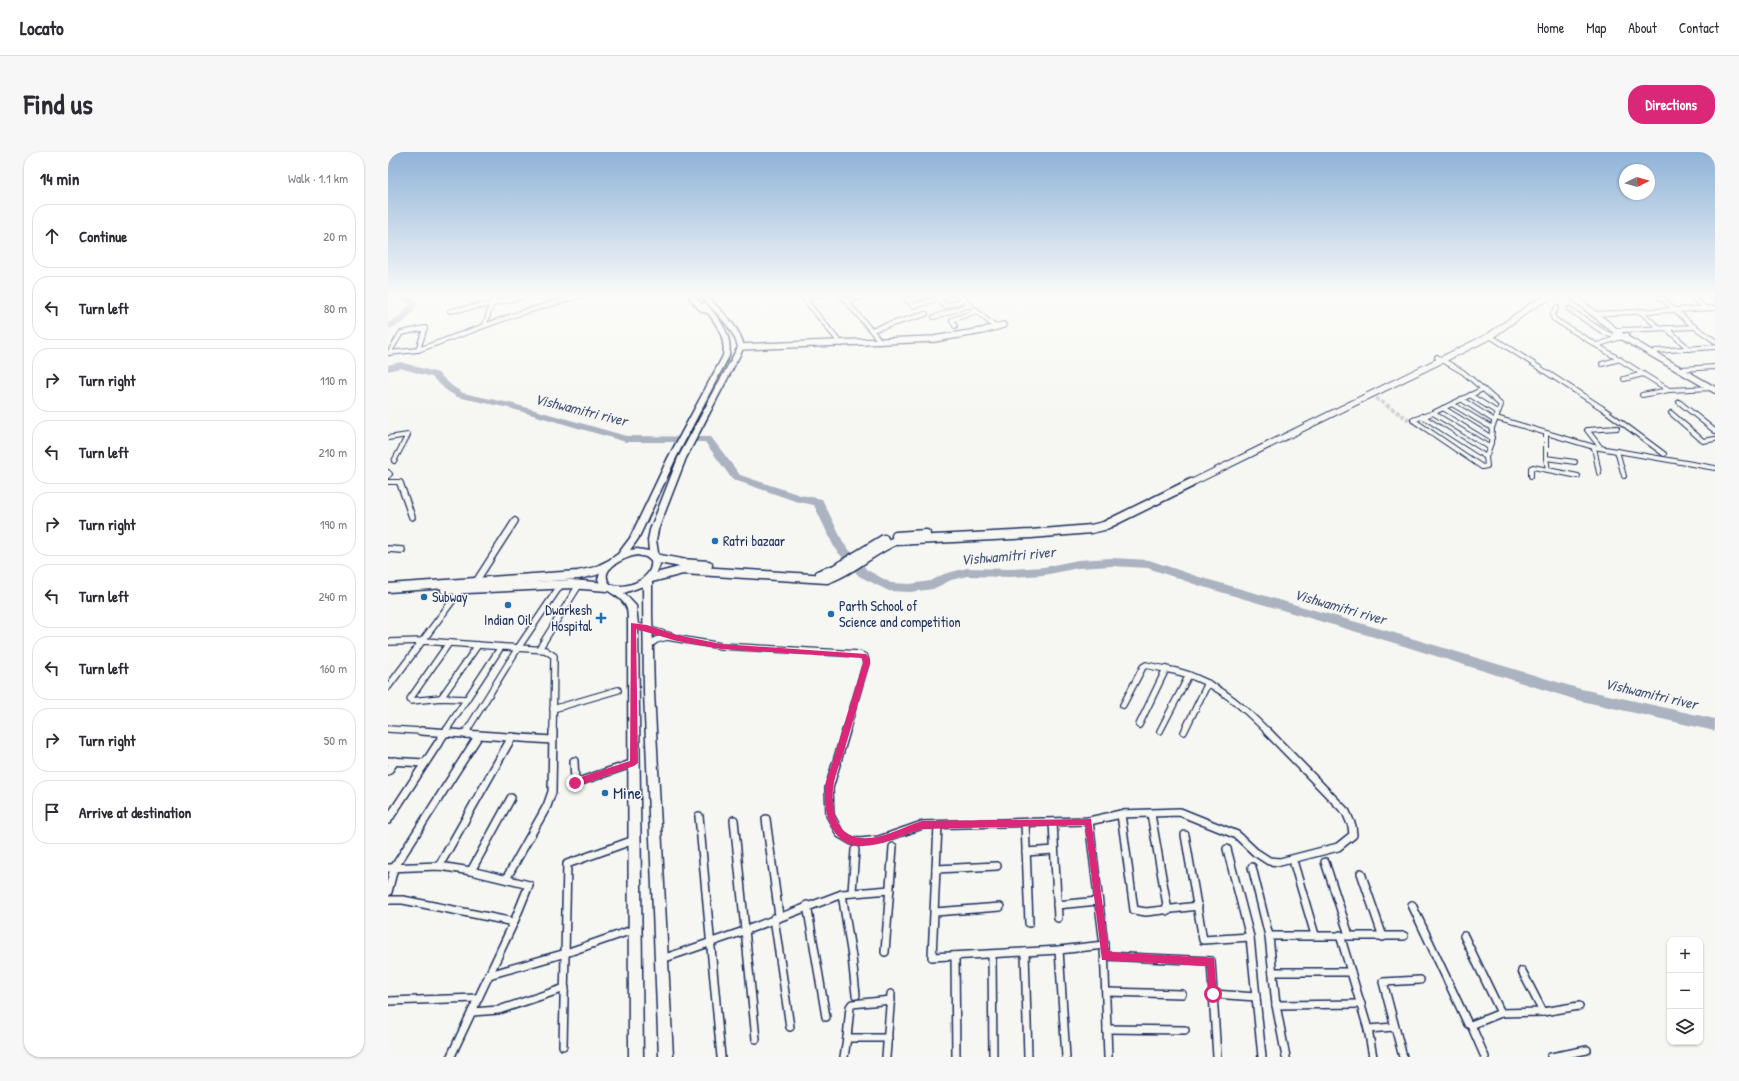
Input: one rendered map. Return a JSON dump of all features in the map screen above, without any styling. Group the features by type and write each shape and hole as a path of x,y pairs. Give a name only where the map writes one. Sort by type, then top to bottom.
{"main road":[{"path":"388,594 505,584 578,575 596,571 621,556 634,539 672,458 726,356 728,348 725,337"},
{"path":"666,1057 660,960 647,628 648,579 656,568 652,540 654,530 682,458 741,347 741,343 738,337"},
{"path":"388,588 463,587 475,583 560,586 579,585 612,589 633,588 648,579 683,570 824,579 877,545 901,540 1037,534 1091,529 1104,526 1440,358 1485,337"},
{"path":"728,348 736,344 739,344 741,347"},
{"path":"621,556 637,552 644,553 654,558 681,564 814,574 833,574"},
{"path":"608,565 602,577 603,583 631,606 633,625 636,1057"}],"street":[{"path":"389,353 398,337"},
{"path":"418,350 422,337"},
{"path":"389,353 418,350 450,337"},
{"path":"836,337 842,344"},
{"path":"877,337 881,342"},
{"path":"741,347 842,344 943,337"},
{"path":"1490,337 1602,408 1664,454"},
{"path":"1585,337 1669,390"},
{"path":"1597,344 1620,337"},
{"path":"1626,337 1683,369 1715,367"},
{"path":"1627,337 1655,351 1714,388"},
{"path":"1676,337 1689,349"},
{"path":"1655,351 1715,347"},
{"path":"1440,358 1463,372 1483,389 1501,405 1492,428 1492,438 1486,457 1487,466 1482,467 1413,420 1433,413 1483,389"},
{"path":"1602,364 1620,359"},
{"path":"1624,380 1643,374"},
{"path":"1642,395 1669,390 1714,388"},
{"path":"1470,395 1497,412"},
{"path":"1461,399 1496,419 1567,440 1594,447 1715,468"},
{"path":"1679,402 1715,431"},
{"path":"1452,404 1492,428"},
{"path":"1442,408 1492,438"},
{"path":"1433,413 1489,447"},
{"path":"1671,413 1703,441 1714,440"},
{"path":"1422,416 1486,457"},
{"path":"1601,448 1587,430 1617,428"},
{"path":"1546,433 1546,458 1548,470"},
{"path":"388,438 408,435 394,461"},
{"path":"1594,447 1599,473"},
{"path":"1617,451 1624,476"},
{"path":"1546,458 1575,462"},
{"path":"1531,476 1532,467 1578,476"},
{"path":"388,472 390,474 388,476"},
{"path":"388,482 400,482 412,518"},
{"path":"475,583 515,521"},
{"path":"388,549 402,550"},
{"path":"539,649 579,585"},
{"path":"465,734 518,648 560,586"},
{"path":"388,687 463,587"},
{"path":"633,625 677,638"},
{"path":"648,646 656,640 666,637 721,646 864,656 866,663 829,788 830,815 840,834 852,841 860,842 890,838 904,831 922,825 1088,821 1121,814 1180,812 1237,835 1255,852 1269,861 1280,862 1338,847 1353,835 1352,822 1346,812 1242,706 1223,691 1189,675 1151,665 1143,667 1123,705"},
{"path":"388,642 424,641 539,649 545,650 554,656 552,792 547,806 506,879"},
{"path":"449,643 410,699 411,701 441,698 467,699"},
{"path":"441,698 478,645"},
{"path":"388,820 501,646"},
{"path":"1139,725 1166,669"},
{"path":"1160,731 1189,675"},
{"path":"1184,732 1208,683"},
{"path":"553,709 618,690"},
{"path":"388,729 552,740"},
{"path":"388,892 391,868 479,735"},
{"path":"439,866 512,737"},
{"path":"388,771 391,761 425,764"},
{"path":"574,761 575,783 634,763"},
{"path":"471,871 511,798"},
{"path":"1121,814 1134,910 1139,912 1168,911 1198,906"},
{"path":"1151,814 1168,911"},
{"path":"699,816 721,1057"},
{"path":"766,819 790,1027"},
{"path":"734,820 756,1039"},
{"path":"1088,821 1104,944 1108,1057"},
{"path":"1053,822 1058,918"},
{"path":"1025,823 1029,923"},
{"path":"938,825 932,957 992,955 1059,950 1104,944"},
{"path":"1185,835 1203,940 1250,937"},
{"path":"563,1046 567,864 634,840"},
{"path":"885,952 892,847"},
{"path":"1227,849 1250,937 1262,1057"},
{"path":"852,892 855,850"},
{"path":"1026,852 1054,850"},
{"path":"1325,862 1349,935"},
{"path":"1294,864 1315,935"},
{"path":"391,868 439,866 471,871 529,885 514,922 451,1056"},
{"path":"936,869 997,866"},
{"path":"1252,867 1269,936 1276,1005 1286,1057"},
{"path":"1361,873 1383,937"},
{"path":"660,960 744,931 807,905 842,894 890,890"},
{"path":"842,894 852,957 856,995"},
{"path":"388,900 403,900 514,922"},
{"path":"1058,905 1098,901"},
{"path":"807,905 826,1017"},
{"path":"1412,905 1468,1024 1471,1025 1484,1057"},
{"path":"935,912 1000,907"},
{"path":"489,975 566,953 636,929"},
{"path":"1340,935 1368,1028 1373,1057"},
{"path":"1269,936 1404,936"},
{"path":"1464,936 1501,1013"},
{"path":"1059,950 1066,1057"},
{"path":"1024,952 1028,1057"},
{"path":"992,955 993,1057"},
{"path":"955,956 956,1057"},
{"path":"1105,956 1211,961 1216,1057"},
{"path":"1522,971 1543,1012"},
{"path":"1273,972 1351,972"},
{"path":"1402,1057 1382,982 1420,980"},
{"path":"472,1012 499,1010 565,988"},
{"path":"1106,992 1182,994"},
{"path":"1213,994 1256,997"},
{"path":"844,1057 850,1007 852,1004 891,997 886,1057"},
{"path":"388,1001 478,998"},
{"path":"1276,1005 1361,1004"},
{"path":"1471,1025 1501,1013 1543,1012 1579,1006"},
{"path":"1368,1028 1394,1027"},
{"path":"1107,1029 1185,1030"},
{"path":"847,1038 888,1038"},
{"path":"1551,1057 1587,1050"}],"waterway":[{"name":"Vishwamitri river","path":"388,368 400,365 435,375 449,388 460,395 511,406 626,439 708,439 736,477 799,498 818,502 839,546 863,573 889,587 910,588 933,585 948,577 967,572 1010,573 1044,571 1078,564 1112,562 1149,564 1197,581 1391,637 1577,694 1715,725"}],"tunnel":[{"path":"1371,395 1423,429"}],"place":[{"name":"Ratri bazaar","path":"715,541"},
{"name":"Subway","path":"424,597"},
{"name":"Indian Oil","path":"508,605"},
{"name":"Parth School of Science and competition","path":"831,614"},
{"name":"Dwarkesh Hospital","path":"601,618"},
{"name":"Mine","path":"605,793"}],"route":[{"path":"575,783 634,763 633,625 677,638 721,646 859,654 865,657 866,663 829,788 830,815 840,834 852,841 860,842 890,838 904,831 922,825 1088,821 1105,956 1211,961 1213,994"}]}
